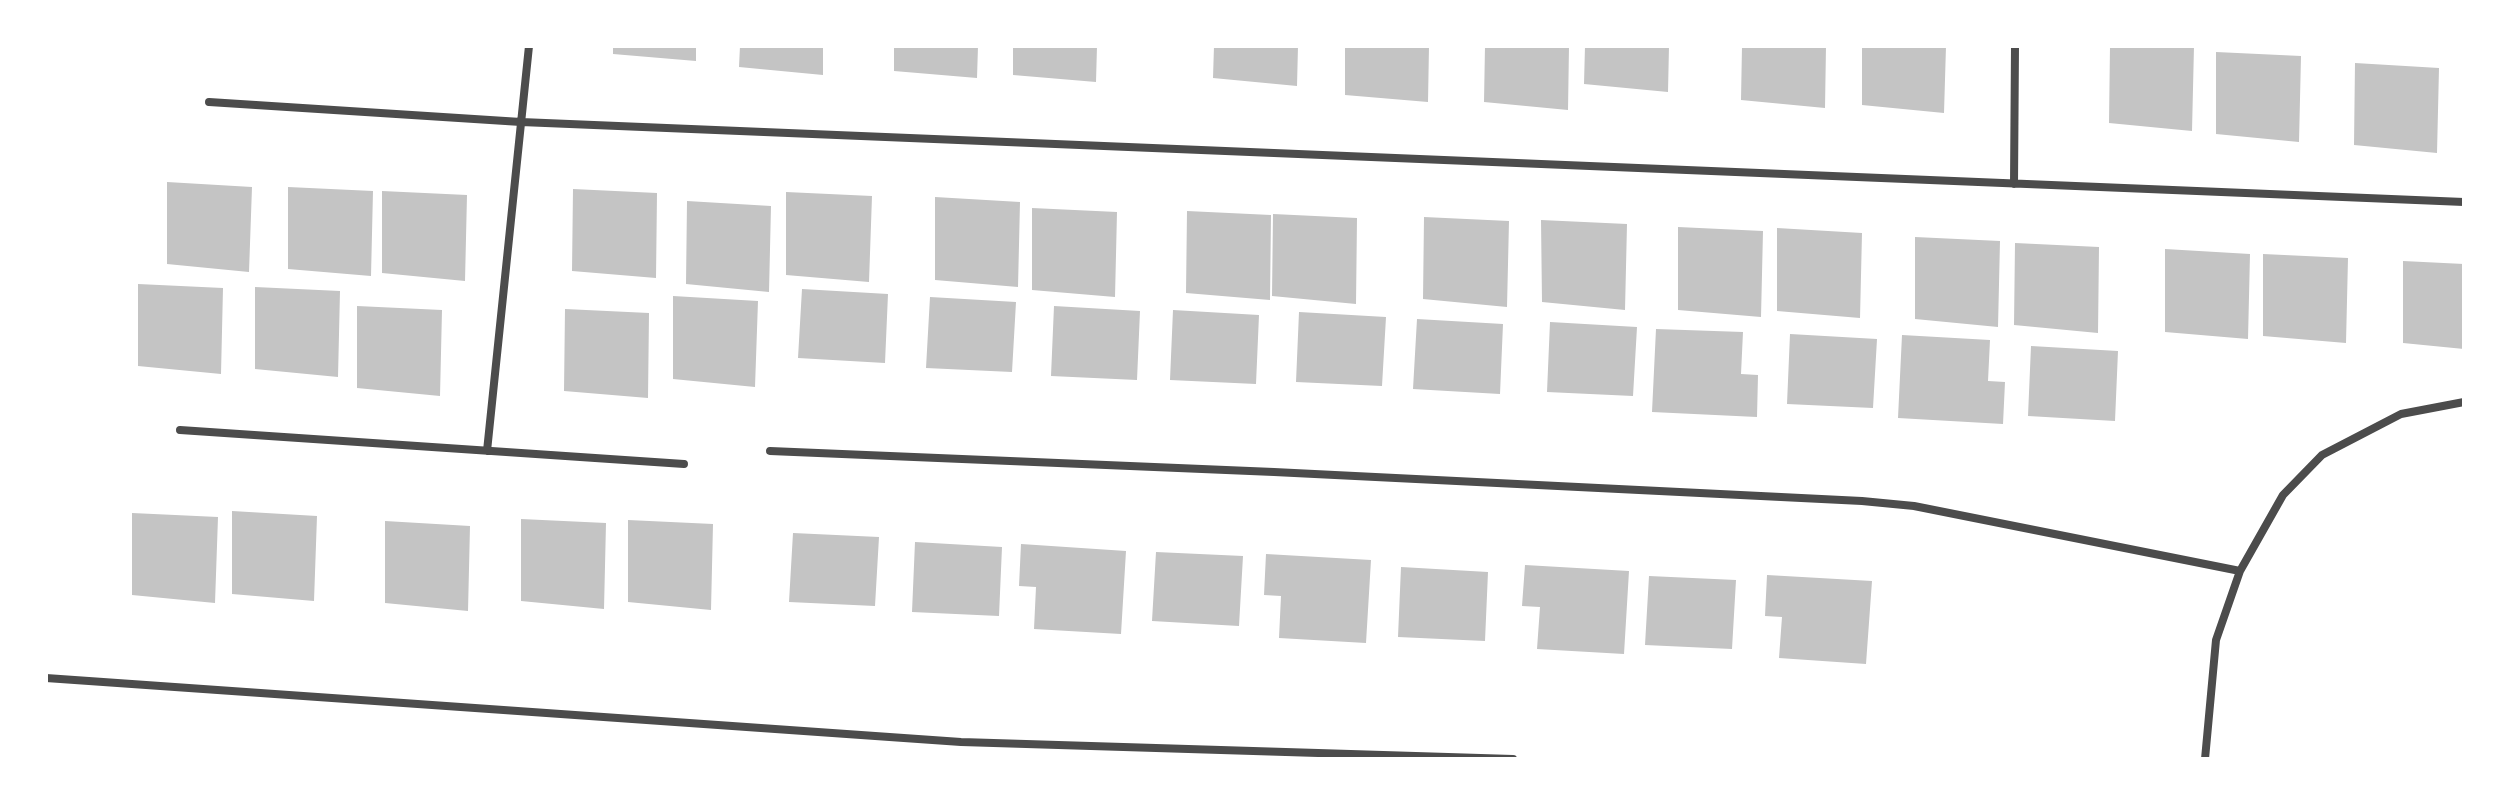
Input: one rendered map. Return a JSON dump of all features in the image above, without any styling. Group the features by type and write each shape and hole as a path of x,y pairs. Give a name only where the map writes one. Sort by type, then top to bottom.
{"street":[{"path":"487,451 529,46"},
{"path":"2014,184 2015,46"},
{"path":"209,102 521,122 2464,202"},
{"path":"2205,759 2216,640 2240,571 2283,495 2322,455 2401,414 2464,402"},
{"path":"180,430 684,464"},
{"path":"770,451 1862,501 1914,506 2240,571"},
{"path":"46,678 961,742 1513,759"}],"building":[{"path":"613,46 696,46 696,61 613,54"},
{"path":"740,46 823,46 823,75 739,67"},
{"path":"894,46 978,46 977,78 894,71"},
{"path":"1013,46 1097,46 1096,82 1013,75"},
{"path":"1214,46 1298,46 1297,86 1213,78"},
{"path":"1345,46 1429,46 1428,102 1345,95"},
{"path":"1485,46 1569,46 1568,110 1484,102"},
{"path":"1585,46 1669,46 1668,92 1584,84"},
{"path":"1742,46 1826,46 1825,108 1741,100"},
{"path":"1862,46 1946,46 1944,113 1862,105"},
{"path":"2110,46 2194,46 2192,131 2109,123"},
{"path":"2216,52 2301,56 2299,142 2216,134"},
{"path":"2355,63 2439,68 2437,153 2354,145"},
{"path":"167,182 252,187 249,272 167,264"},
{"path":"288,187 373,191 371,276 288,269"},
{"path":"573,189 657,193 656,278 572,271"},
{"path":"382,191 467,195 465,281 382,273"},
{"path":"786,192 872,196 869,282 786,275"},
{"path":"935,197 1020,202 1018,287 935,280"},
{"path":"687,201 771,206 769,292 686,284"},
{"path":"1032,208 1117,212 1115,297 1032,290"},
{"path":"1187,211 1271,215 1270,300 1186,293"},
{"path":"1273,214 1357,218 1356,304 1272,296"},
{"path":"1424,217 1509,221 1507,307 1423,299"},
{"path":"1541,220 1627,224 1625,310 1542,302"},
{"path":"1678,227 1763,231 1761,317 1678,310"},
{"path":"1777,228 1862,233 1860,318 1777,311"},
{"path":"1915,237 2000,241 1998,327 1915,319"},
{"path":"2015,243 2099,247 2098,333 2014,325"},
{"path":"2165,249 2250,254 2248,339 2165,332"},
{"path":"2263,254 2348,258 2346,343 2263,336"},
{"path":"2403,261 2464,264 2464,349 2403,343"},
{"path":"138,284 223,288 221,374 138,366"},
{"path":"255,287 340,291 338,377 255,369"},
{"path":"802,289 888,294 885,363 798,358"},
{"path":"673,296 758,301 755,387 673,379"},
{"path":"930,297 1016,302 1012,372 926,368"},
{"path":"357,306 442,310 440,396 357,388"},
{"path":"1054,306 1140,311 1137,380 1051,376"},
{"path":"565,309 649,313 648,398 564,391"},
{"path":"1173,310 1259,315 1256,384 1170,380"},
{"path":"1299,312 1386,317 1382,386 1296,382"},
{"path":"1417,319 1503,324 1500,394 1413,389"},
{"path":"1550,322 1637,327 1633,396 1547,392"},
{"path":"1656,329 1743,332 1741,374 1758,375 1757,417 1652,412"},
{"path":"1790,334 1877,339 1873,408 1787,404"},
{"path":"1902,335 1990,340 1988,381 2005,382 2003,424 1898,418"},
{"path":"2031,346 2118,351 2115,421 2028,416"},
{"path":"232,511 317,516 314,601 232,594"},
{"path":"132,513 218,517 215,603 132,595"},
{"path":"521,519 606,523 604,609 521,601"},
{"path":"628,520 713,524 711,610 628,602"},
{"path":"385,521 470,526 468,611 385,603"},
{"path":"793,533 879,537 875,606 789,602"},
{"path":"915,542 1002,547 999,616 912,612"},
{"path":"1021,544 1126,551 1121,634 1034,629 1036,587 1019,586"},
{"path":"1156,552 1243,556 1239,626 1152,621"},
{"path":"1266,554 1371,560 1366,643 1279,638 1281,596 1264,595"},
{"path":"1525,565 1629,571 1624,654 1537,649 1540,607 1522,606"},
{"path":"1401,567 1488,572 1485,641 1398,637"},
{"path":"1767,575 1872,581 1866,664 1779,658 1782,617 1765,616"},
{"path":"1649,576 1736,580 1732,649 1645,645"}]}
